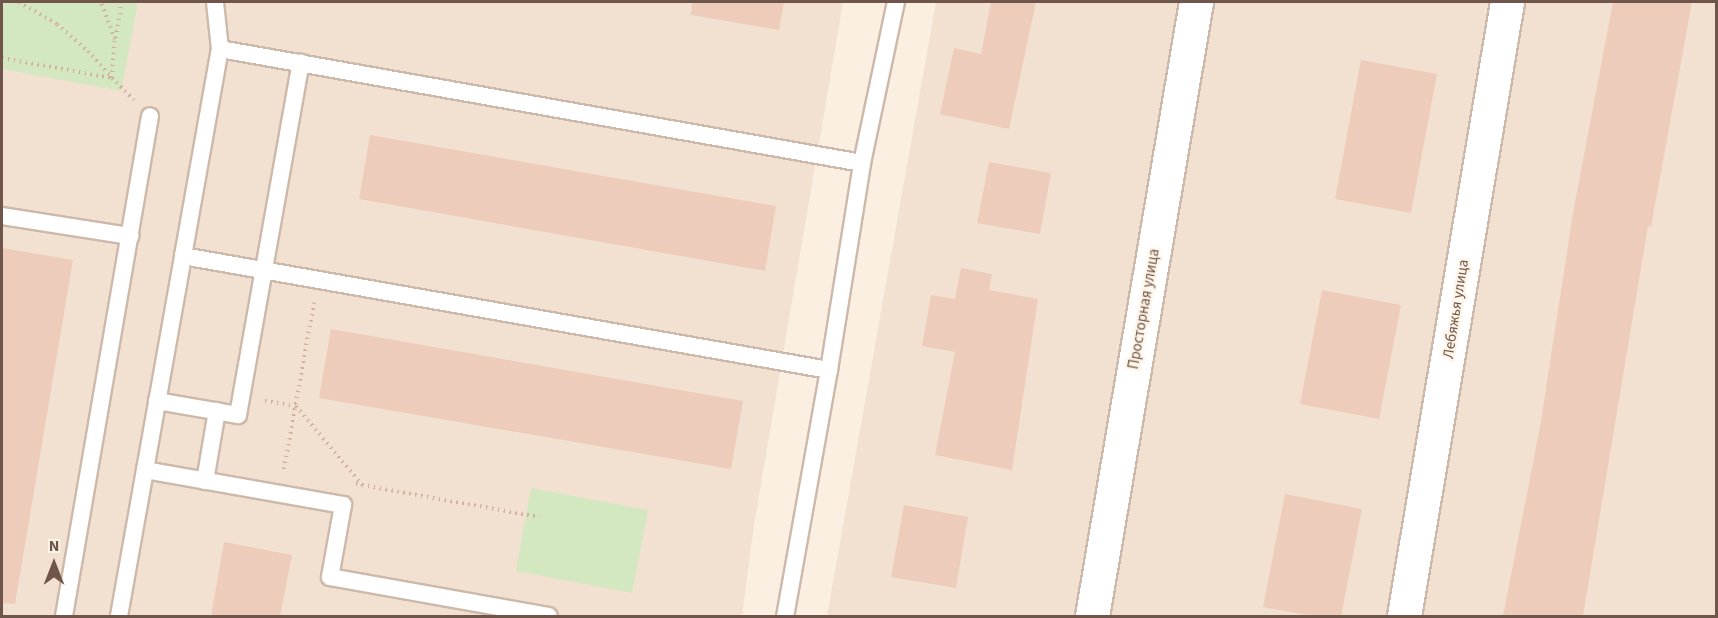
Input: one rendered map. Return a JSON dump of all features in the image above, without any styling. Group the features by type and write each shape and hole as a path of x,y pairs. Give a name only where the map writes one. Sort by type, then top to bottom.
{"street":[{"name":"Просторная улица","path":"1092,616 1196,2"},
{"name":"Лебяжья улица","path":"1404,616 1507,2"}],"lane":[{"path":"119,616 220,49 215,2"},
{"path":"785,616 829,370 862,163 896,2"},
{"path":"220,49 862,163"},
{"path":"157,401 238,415 301,63"},
{"path":"64,616 150,116"},
{"path":"2,216 130,236"},
{"path":"183,255 829,370"},
{"path":"204,481 217,411"},
{"path":"145,470 342,505 330,578 549,616"}],"path":[{"path":"19,2 57,24 88,51 150,116"},
{"path":"101,2 115,39"},
{"path":"112,78 115,39 122,2"},
{"path":"2,58 112,78"},
{"path":"295,473 284,471 318,279"},
{"path":"296,406 363,485"},
{"path":"351,483 539,517"}],"shaded area":[{"path":"2,2 843,2 754,525 742,616 2,616"},
{"path":"936,2 1716,2 1716,616 827,616"}],"green space":[{"path":"2,2 138,2 121,91 2,69"},
{"path":"531,488 648,510 632,593 516,571"}],"building":[{"path":"692,2 784,2 779,30 691,15"},
{"path":"991,2 1036,2 1009,129 940,114 954,48 981,54"},
{"path":"1613,2 1692,2 1651,227 1648,226 1583,616 1503,616 1540,427 1573,213"},
{"path":"1361,60 1437,74 1411,213 1335,199"},
{"path":"370,135 776,206 765,271 359,199"},
{"path":"989,162 1051,173 1040,234 977,223"},
{"path":"2,248 73,260 15,604 2,603"},
{"path":"961,268 992,274 989,290 1038,299 1012,470 935,455 955,352 922,346 931,295 955,299"},
{"path":"1322,290 1401,305 1379,419 1300,404"},
{"path":"331,329 743,401 731,469 319,398"},
{"path":"1285,494 1362,509 1341,616 1312,616 1263,607"},
{"path":"904,505 968,517 956,588 891,577"},
{"path":"224,542 292,555 280,616 211,616"}]}
